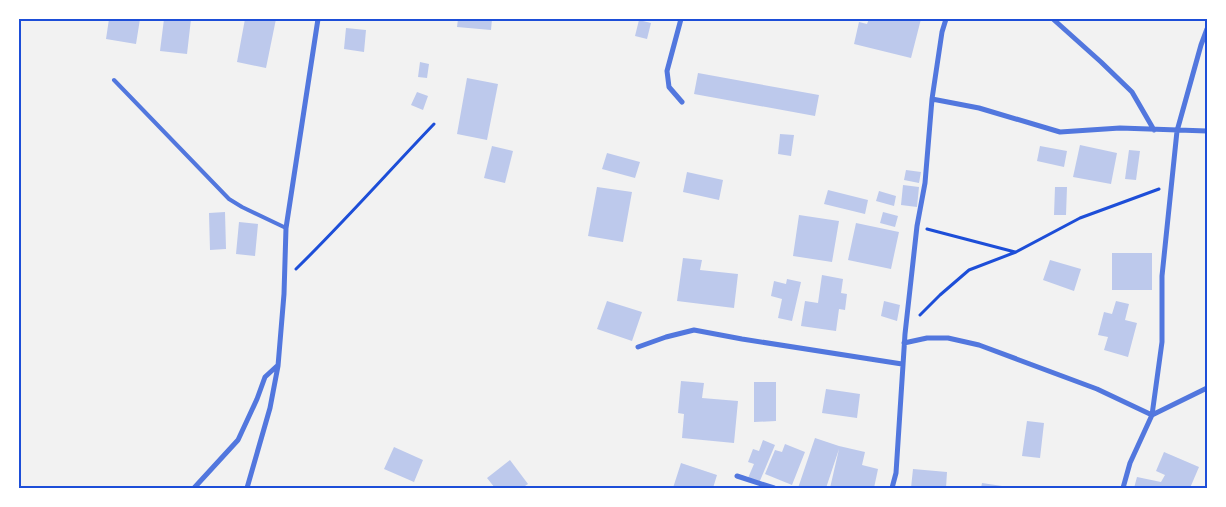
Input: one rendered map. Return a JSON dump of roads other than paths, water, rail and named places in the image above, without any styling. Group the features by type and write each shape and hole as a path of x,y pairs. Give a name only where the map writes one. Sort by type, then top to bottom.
{"street":[{"path":"247,488 270,408 278,366 285,280 286,228 318,19"},
{"path":"681,19 666,71 669,87 682,102"},
{"path":"892,488 896,473 902,364 917,226 925,183 932,99 942,32 946,19"},
{"path":"1053,19 1102,62 1132,92 1154,130"},
{"path":"1122,488 1130,463 1152,415 1162,342 1162,276 1177,131 1201,44 1207,29"},
{"path":"932,99 979,108 1060,132 1120,128 1207,131"},
{"path":"638,347 694,330 902,364"},
{"path":"904,343 927,338 948,338 979,344 1097,389 1152,415"},
{"path":"194,488 238,440 265,377 278,366"},
{"path":"1152,415 1207,388"},
{"path":"737,476 774,488"}],"lane":[{"path":"114,80 230,199 242,207 286,228"}]}
